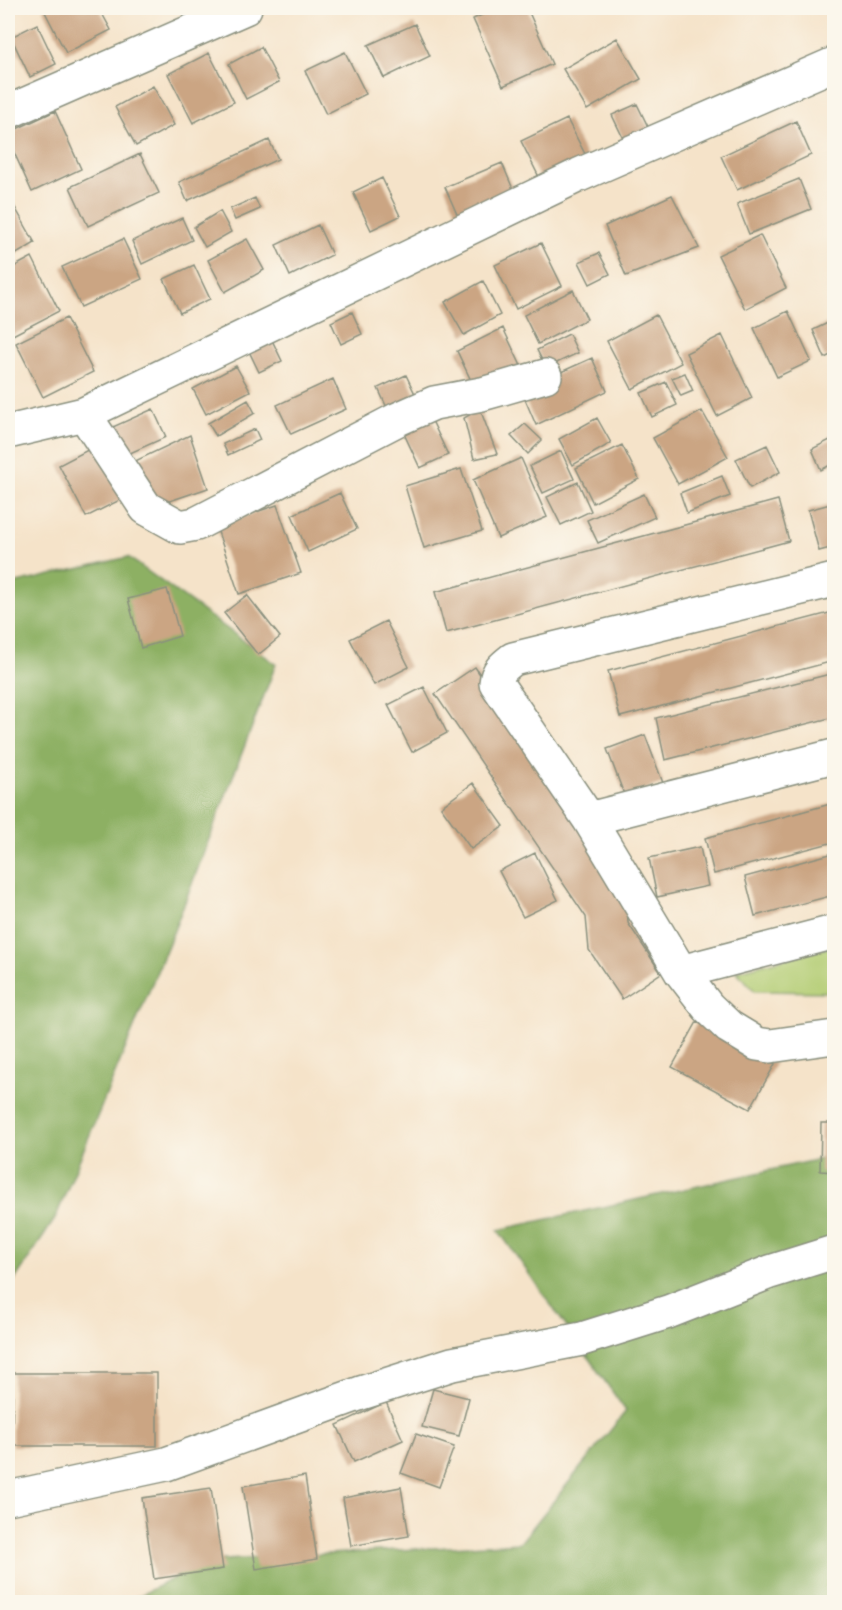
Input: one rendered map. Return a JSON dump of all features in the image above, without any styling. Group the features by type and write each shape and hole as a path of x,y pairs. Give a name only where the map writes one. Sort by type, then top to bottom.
{"street":[{"path":"8,112 245,8"},
{"path":"8,432 84,414 579,175 834,64"},
{"path":"84,414 146,508 180,527 196,524 398,419 434,403 482,394 545,376"},
{"path":"834,580 513,658 502,667 496,683 589,819 681,972 708,1007 729,1027 757,1044 770,1046 834,1038"},
{"path":"589,819 834,756"},
{"path":"681,972 834,932"},
{"path":"8,1498 166,1464 362,1393 452,1364 582,1339 668,1312 770,1272 834,1251"}],"green space":[{"path":"128,557 276,664 175,928 55,1219 8,1290 8,585"},
{"path":"834,946 834,992 755,991 736,971"},
{"path":"834,1156 834,1602 127,1602 207,1561 520,1543 626,1411 498,1230"}],"building":[{"path":"43,8 99,8 111,30 66,53"},
{"path":"497,8 527,8 552,64 503,86 473,19"},
{"path":"37,24 56,64 30,77 11,37"},
{"path":"415,24 430,56 384,78 368,45"},
{"path":"617,38 641,79 587,110 563,69"},
{"path":"261,47 279,82 246,99 229,64"},
{"path":"345,52 366,94 326,114 305,71"},
{"path":"209,53 234,102 193,123 168,74"},
{"path":"153,86 174,125 136,146 115,107"},
{"path":"637,104 651,133 626,144 612,115"},
{"path":"55,111 81,169 32,192 8,139 8,133"},
{"path":"567,119 587,158 541,181 521,141"},
{"path":"796,121 811,155 737,190 721,156"},
{"path":"269,140 278,159 187,201 179,182"},
{"path":"140,154 159,193 88,226 70,187"},
{"path":"502,163 516,196 460,221 445,187"},
{"path":"382,178 400,216 371,230 353,192"},
{"path":"799,179 811,209 749,234 737,204"},
{"path":"8,195 35,243 8,259"},
{"path":"672,195 699,248 626,276 605,226"},
{"path":"255,198 260,209 235,220 230,209"},
{"path":"220,211 231,232 205,247 194,227"},
{"path":"182,218 192,240 142,264 132,241"},
{"path":"834,220 834,233 829,223"},
{"path":"318,225 332,255 290,276 276,245"},
{"path":"760,235 786,288 745,309 718,255"},
{"path":"123,239 142,279 81,307 62,267"},
{"path":"247,239 264,270 225,292 208,260"},
{"path":"541,243 562,286 516,309 495,265"},
{"path":"599,253 610,274 590,284 579,262"},
{"path":"32,257 59,311 9,337 8,270"},
{"path":"194,265 210,299 180,313 164,279"},
{"path":"483,281 500,315 464,335 445,302"},
{"path":"573,290 587,319 538,344 524,315"},
{"path":"788,311 811,361 777,377 754,328"},
{"path":"352,312 362,334 341,344 331,322"},
{"path":"656,315 681,363 632,389 607,341"},
{"path":"66,318 93,372 43,397 16,343"},
{"path":"834,320 834,353 825,358 813,330"},
{"path":"503,328 522,368 476,391 457,351"},
{"path":"569,334 578,353 546,368 537,350"},
{"path":"722,335 752,398 717,416 686,353"},
{"path":"270,336 282,361 259,372 247,347"},
{"path":"592,358 607,391 536,425 521,390"},
{"path":"236,366 250,391 206,414 193,389"},
{"path":"685,373 693,391 681,396 672,378"},
{"path":"406,375 416,396 388,410 378,388"},
{"path":"333,379 346,409 291,434 277,405"},
{"path":"666,382 677,405 652,417 641,393"},
{"path":"248,400 255,413 216,436 208,423"},
{"path":"153,409 166,437 119,458 106,430"},
{"path":"480,409 497,454 474,459 464,418"},
{"path":"702,411 728,457 678,484 653,438"},
{"path":"428,412 448,455 420,468 400,425"},
{"path":"597,418 611,443 573,465 559,439"},
{"path":"525,424 542,440 528,454 511,436"},
{"path":"255,429 260,440 228,455 223,444"},
{"path":"190,435 208,488 152,507 131,463"},
{"path":"834,438 834,463 821,470 812,449"},
{"path":"103,442 130,495 86,517 59,465"},
{"path":"622,445 639,479 593,503 576,468"},
{"path":"767,445 780,472 750,488 736,459"},
{"path":"561,451 574,479 543,493 530,466"},
{"path":"521,458 547,517 498,538 473,480"},
{"path":"461,469 482,531 424,548 405,486"},
{"path":"722,476 730,496 687,513 680,493"},
{"path":"578,482 591,511 561,525 547,497"},
{"path":"340,493 357,529 308,552 292,515"},
{"path":"644,494 655,517 598,543 587,520"},
{"path":"778,500 789,541 446,633 435,592"},
{"path":"834,503 834,547 819,551 808,510"},
{"path":"277,505 301,573 239,594 216,526"},
{"path":"167,589 180,636 141,648 128,599"},
{"path":"247,595 280,637 258,655 224,613"},
{"path":"829,613 834,616 834,661 620,717 608,671"},
{"path":"386,621 409,667 374,685 350,639"},
{"path":"475,667 626,890 628,923 661,973 622,999 589,950 586,917 435,694"},
{"path":"834,673 834,717 665,760 656,718"},
{"path":"424,687 447,733 412,752 388,705"},
{"path":"645,735 663,783 625,797 607,749"},
{"path":"473,783 504,826 471,849 441,807"},
{"path":"834,803 834,842 714,874 705,838"},
{"path":"700,847 708,886 657,897 649,858"},
{"path":"535,853 558,900 523,917 499,871"},
{"path":"834,853 834,895 755,916 745,877"},
{"path":"697,1022 775,1064 750,1109 672,1067"},
{"path":"821,1123 834,1123 834,1172 820,1171"},
{"path":"13,1373 157,1373 157,1446 12,1446"},
{"path":"433,1389 469,1398 459,1436 422,1427"},
{"path":"386,1402 403,1440 354,1462 337,1425"},
{"path":"416,1434 454,1447 439,1487 401,1473"},
{"path":"305,1476 317,1559 256,1569 243,1486"},
{"path":"401,1487 409,1536 351,1546 343,1498"},
{"path":"211,1488 223,1569 154,1579 142,1498"}]}
